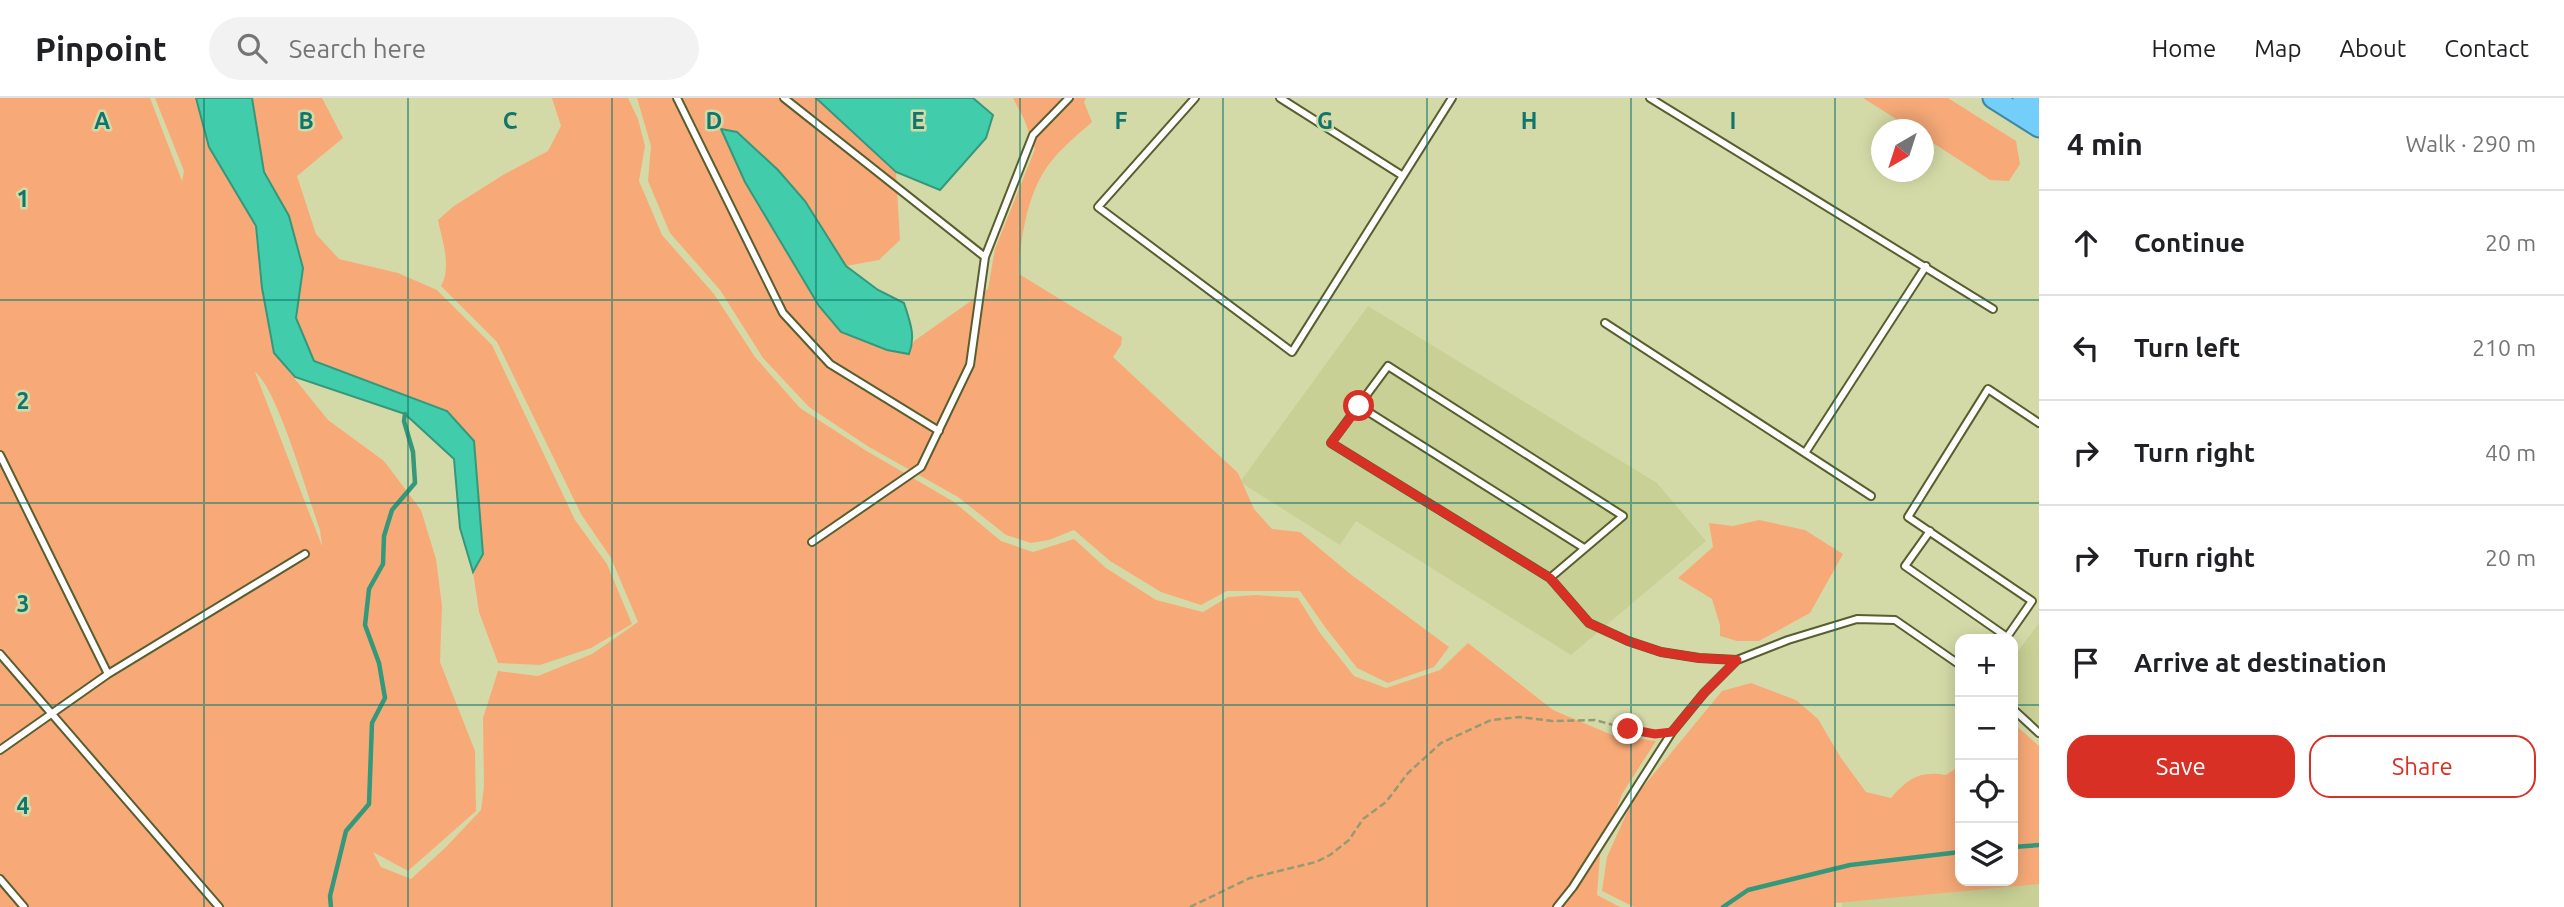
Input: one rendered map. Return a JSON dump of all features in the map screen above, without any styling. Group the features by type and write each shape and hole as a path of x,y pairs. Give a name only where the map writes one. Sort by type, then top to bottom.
{"highway":[{"path":"1993,98 2039,127"},
{"path":"2023,98 2039,108"}],"lane":[{"path":"677,98 783,313 830,364 939,431"},
{"path":"784,98 985,257"},
{"path":"812,542 921,467 970,365 985,257 1033,135 1069,98"},
{"path":"1195,98 1098,207 1292,352 1452,98"},
{"path":"1280,98 1403,176"},
{"path":"1650,98 1993,309"},
{"path":"1805,453 1926,267"},
{"path":"1605,323 1871,496"},
{"path":"1550,578 1623,516 1388,366 1331,443 1550,578 1589,623 1628,641 1661,652 1737,660"},
{"path":"1930,531 1905,566 2007,637 2032,601 1930,531 1908,517 1988,390 2039,423"},
{"path":"1359,406 1584,548"},
{"path":"0,456 108,674"},
{"path":"0,750 108,674 305,554"},
{"path":"1557,907 1573,887 1672,732 1704,693 1737,660 1788,640 1857,619 1895,621 1955,662"},
{"path":"0,654 219,907"},
{"path":"2018,714 2039,733"},
{"path":"0,879 24,907"}],"path":[{"path":"1190,907 1250,878 1316,862 1331,855 1349,840 1363,819 1386,802 1408,773 1441,743 1491,720 1520,717 1552,721 1595,720 1655,734 1672,732"}],"shaded area":[{"path":"0,98 150,98 182,181 184,171 155,98 196,98 209,147 256,226 262,288 274,353 328,420 384,461 421,510 436,559 442,606 440,662 475,751 476,811 408,871 373,852 381,867 411,879 481,810 484,787 483,718 498,671 538,676 592,654 638,622 611,558 581,514 497,342 441,286 446,262 438,220 454,206 503,175 548,151 561,126 552,98 628,98 638,119 645,146 639,181 662,235 714,294 755,357 800,408 954,502 1001,541 1033,552 1074,539 1106,568 1156,600 1203,612 1228,597 1256,595 1298,598 1320,633 1354,676 1386,688 1440,670 1468,643 1553,710 1612,735 1656,741 1622,794 1600,855 1597,895 1620,907 0,907","holes":["255,372 264,383 292,445 320,530 322,546"]},
{"path":"252,98 322,98 343,138 297,176 316,234 339,259 398,273 437,290 492,345 575,520 607,564 632,624 591,648 540,665 498,663 479,612 473,572 483,554 447,411 314,361 296,318 303,268 289,216 264,172"},
{"path":"637,98 816,98 896,172 900,240 879,260 846,266 805,201 778,170 738,132 722,129 745,182 819,306 841,332 908,354 914,341 988,289 995,249 1035,149 1013,98 1086,98 1084,102 1092,122 1053,159 1032,196 1023,235 1019,274 1122,337 1121,345 1113,357 1238,473 1254,509 1272,529 1300,532 1349,573 1449,647 1434,667 1388,683 1357,668 1300,591 1227,591 1201,605 1161,592 1110,561 1074,530 1049,540 1031,543 1006,535 958,497 869,447 809,407 763,358 720,290 670,233 648,181 651,146"},
{"path":"1863,98 1948,98 2016,141 2020,164 2009,181 1990,180 1934,144 1934,119 1896,119"},
{"path":"1368,306 1657,483 1706,541 1571,655 1356,521 1340,545 1240,482"},
{"path":"1759,520 1805,530 1843,554 1810,613 1759,641 1737,641 1720,636 1720,625 1712,599 1678,578 1713,547 1709,523 1733,526"},
{"path":"2039,623 2039,732 2018,704 2018,651"},
{"path":"1751,683 1796,700 1818,719 1841,758 1866,792 1891,798 1903,786 1921,775 1946,775 1955,769 1955,886 2018,886 1836,903 1836,907 1634,907 1602,891 1607,857 1633,799 1722,691"},
{"path":"2018,727 2039,746 2039,884 2018,886"},
{"path":"2039,883 2039,907 1842,907 1841,896"}],"water":[{"path":"196,98 252,98 264,172 289,216 303,268 296,318 314,361 447,411 474,441 483,554 473,572 460,528 454,459 405,414 295,377 274,353 262,288 256,226 209,147"},
{"path":"816,98 973,98 993,115 986,138 940,190 896,172"},
{"path":"721,129 737,132 778,170 805,201 846,266 878,290 904,303 912,335 909,354 887,350 841,332 819,306 745,182"}],"waterway":[{"path":"331,907 330,896 346,831 369,804 372,723 385,698 379,663 365,625 369,589 383,564 384,536 392,510 415,483 413,452 404,421 405,414"},
{"path":"2018,847 2039,845"},
{"path":"1723,907 1748,890 1850,865 1955,853"}],"route":[{"path":"1359,406 1331,443 1550,578 1589,623 1628,641 1661,652 1737,660 1704,693 1672,732 1655,734 1628,729"}]}
